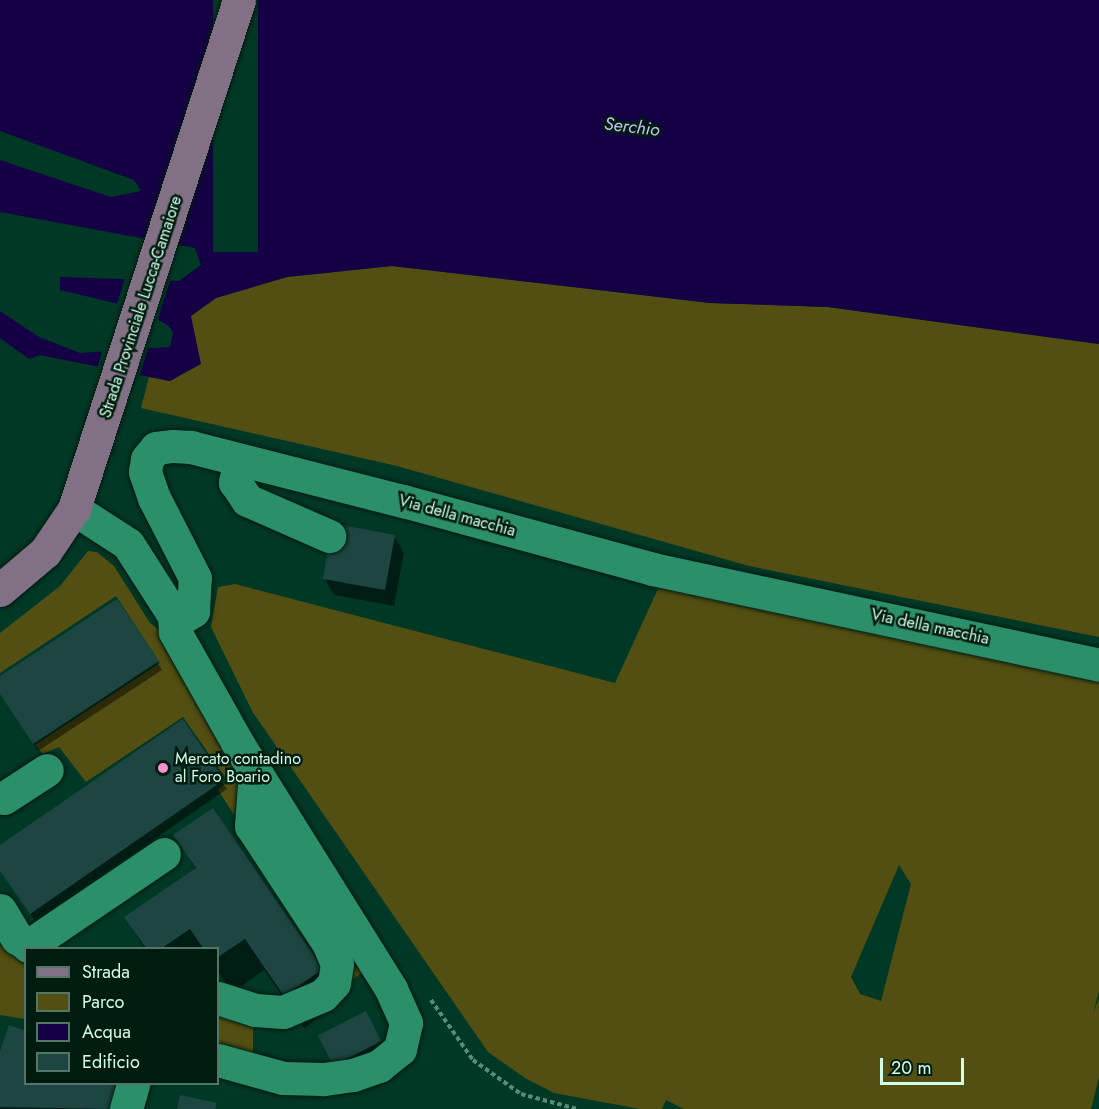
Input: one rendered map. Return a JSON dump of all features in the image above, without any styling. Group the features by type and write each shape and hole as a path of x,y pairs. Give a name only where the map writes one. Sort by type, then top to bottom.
{"main road":[{"name":"Strada Provinciale Lucca-Camaiore","path":"0,590 45,552 74,509 239,0"}],"lane":[{"name":"Via della macchia","path":"174,616 183,617 193,611 197,588 186,555 148,484 147,459 156,448 173,446 240,460 653,569 1099,665"},
{"path":"240,460 235,482 247,500 329,536"},
{"path":"74,509 128,544 174,616 175,632 255,772 392,988 406,1023 400,1049 379,1066 353,1075 323,1079 283,1078 219,1060"},
{"path":"1,797 47,770"},
{"path":"219,998 255,1010 283,1012 323,995 334,983 337,964 327,943 251,826 255,772"},
{"path":"0,910 17,938 31,947 164,854"},
{"path":"126,1109 132,1085"}],"green space":[{"path":"392,266 710,303 828,307 1099,344 1099,637 749,566 397,466 141,408 149,377 170,381 191,316 216,298 287,277"},
{"path":"88,551 97,552 114,566 150,623 167,636 371,967 344,985 356,957 240,824 218,790 228,781 183,717 86,782 59,747 43,754 35,745 160,663 116,596 0,673 0,633 60,586"},
{"path":"662,580 1099,678 1099,991 1093,1014 1099,998 1099,1077 1091,1109 684,1109 666,1100 662,1109 640,1109 554,1093 525,1078 488,1052 252,711 211,627 218,587 235,584 615,683","holes":["899,865 911,884 881,1001 860,994 851,977"]},
{"path":"0,936 24,958 24,1019 0,1015"},
{"path":"219,1003 258,1014 253,1031 253,1054 219,1049"}],"water":[{"name":"Serchio","path":"0,0 1099,0 1099,344 828,307 710,303 392,266 287,277 216,298 191,316 201,364 170,381 40,355 29,359 0,338 0,311 39,337 80,353 170,347 173,333 169,326 140,309 60,290 60,277 179,281 201,265 195,248 0,212 0,160 111,197 141,191 134,180 0,131"}],"pier":[{"path":"213,0 258,0 258,252 213,252"},
{"path":"126,275 171,278 157,322 116,307"},
{"path":"149,345 139,378 97,369 103,348"}],"building":[{"path":"341,525 395,535 385,590 323,579 328,549 337,551"},
{"path":"117,599 159,661 33,744 0,694 0,676"},
{"path":"183,719 224,780 30,914 0,871 0,845"},
{"path":"213,808 323,969 284,996 245,939 219,956 219,947 202,947 190,929 163,947 145,947 124,917 196,868 173,835"},
{"path":"366,1011 381,1041 333,1066 318,1036"},
{"path":"9,1025 24,1030 24,1085 116,1085 123,1087 115,1109 0,1107 0,1051"},
{"path":"180,1095 217,1103 215,1109 177,1109"}],"place":[{"name":"Mercato contadino al Foro Boario","path":"163,768"}]}
